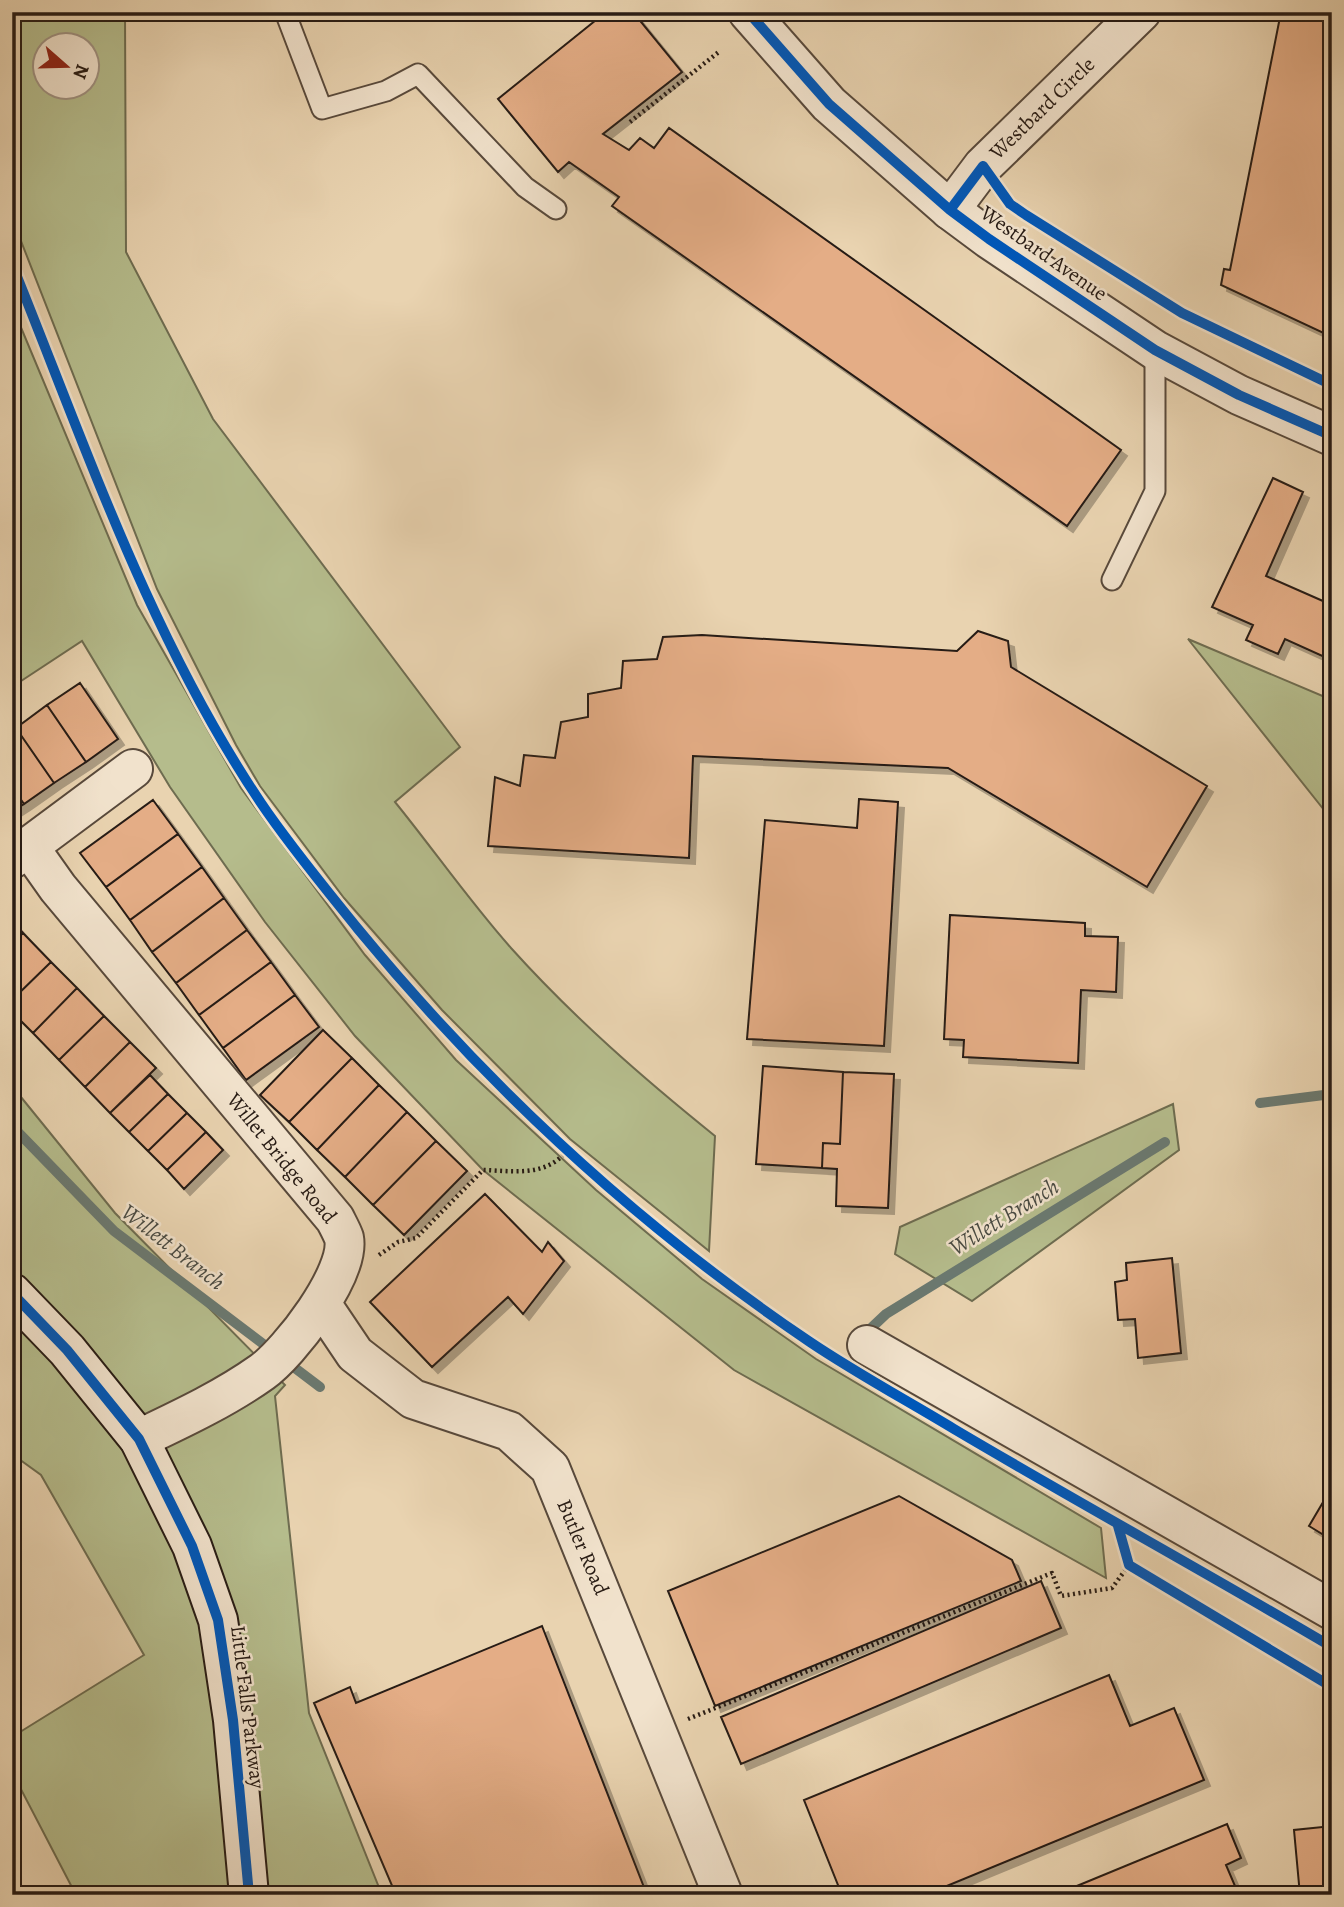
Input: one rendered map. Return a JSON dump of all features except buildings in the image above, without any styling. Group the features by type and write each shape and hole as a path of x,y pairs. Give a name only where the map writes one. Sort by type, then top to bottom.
{"street":[{"name":"Westbard Avenue","path":"748,12 829,104 950,210 1046,279 1155,350 1239,395 1332,436"},
{"name":"Westbard Circle","path":"950,210 983,166 1141,12"},
{"path":"20,853 133,769"},
{"name":"Willet Bridge Road","path":"20,853 58,888 335,1219 344,1239 343,1256 322,1305 264,1371 198,1410 139,1439"},
{"name":"Little Falls Parkway","path":"12,1293 67,1350 139,1439 192,1546 218,1620 233,1720 249,1895"},
{"name":"Butler Road","path":"322,1305 355,1354 413,1399 509,1431 550,1468 659,1731 723,1895"},
{"path":"867,1345 1332,1610"}],"lane":[{"path":"285,12 322,108 386,91 418,74 525,187 556,209"},
{"path":"1112,580 1154,491 1155,350"}],"path":[{"path":"630,122 720,51"},
{"path":"556,1142 575,1160"},
{"path":"368,1262 398,1242 416,1238 483,1170 535,1172 559,1160 566,1152"},
{"path":"1126,1553 1129,1565 1141,1573"},
{"path":"659,1731 1052,1573 1061,1596 1112,1588 1129,1565"}],"green space":[{"path":"12,12 125,12 126,252 213,419 460,747 395,802 481,913 535,974 610,1046 715,1136 709,1251 570,1139 442,1010 344,898 260,786 236,745 157,589 12,218"},
{"path":"12,306 137,605 241,788 365,955 456,1060 596,1190 702,1279 816,1359 1101,1528 1106,1578 734,1370 483,1170 355,1036 265,922 170,787 82,641 12,687"},
{"path":"1188,639 1332,700 1332,820"},
{"path":"12,1086 115,1213 285,1385 275,1396 309,1713 382,1895 76,1895 12,1772 12,1737 144,1655 41,1475 12,1454"},
{"path":"1173,1104 1179,1150 972,1301 895,1254 900,1227"}],"waterway":[{"name":"Willett Branch","path":"1260,1103 1332,1094"},
{"name":"Willett Branch","path":"12,1126 114,1231 320,1387"},
{"name":"Willett Branch","path":"868,1331 886,1314 1165,1142"}],"cycle path":[{"path":"748,12 829,104 950,210 989,239 1155,350 1239,395 1332,436"},
{"path":"950,210 983,166 1010,204 1182,313 1332,385"},
{"path":"12,264 123,540 153,608 221,740 261,803 308,867 358,929 460,1044 569,1152 627,1202 747,1298 810,1342 1001,1457 1332,1647"},
{"path":"12,1293 67,1350 139,1439 192,1546 218,1620 233,1720 249,1895"},
{"path":"1118,1526 1129,1565 1332,1687"}]}
